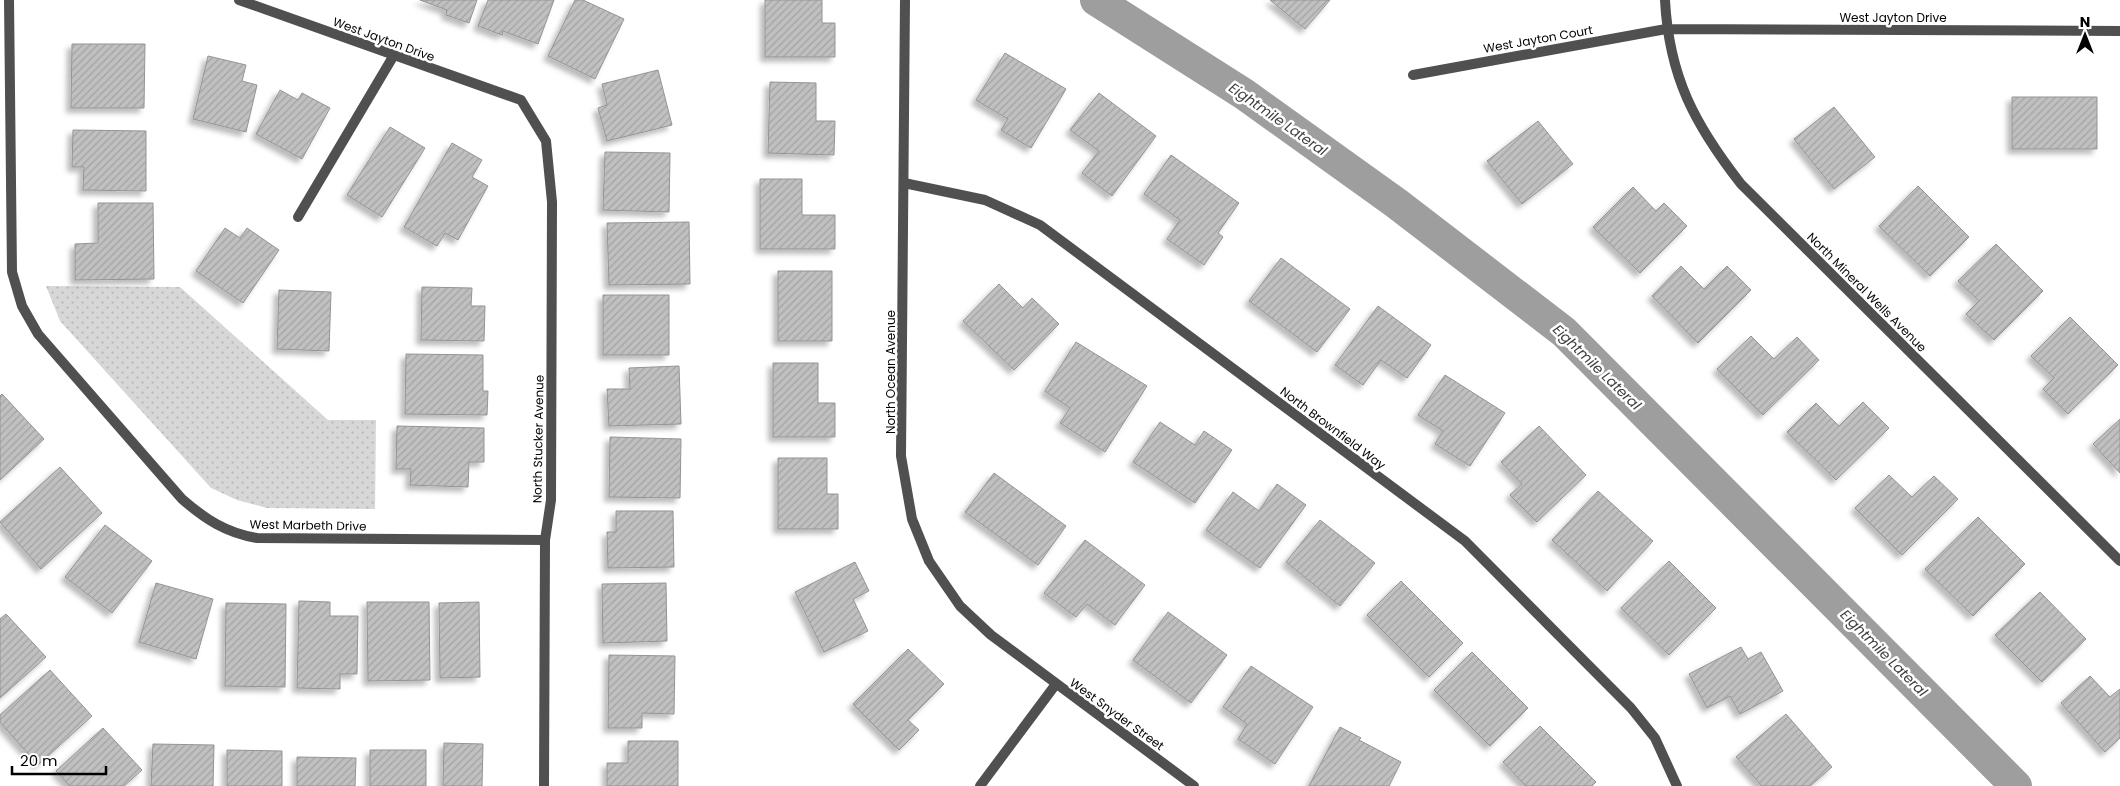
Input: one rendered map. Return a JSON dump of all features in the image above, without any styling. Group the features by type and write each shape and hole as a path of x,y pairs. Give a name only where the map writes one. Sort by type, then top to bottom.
{"street":[{"name":"West Marbeth Drive","path":"9,0 12,272 22,306 38,334 182,499 207,520 236,534 257,538 545,540"},
{"name":"West Jayton Drive","path":"239,0 521,100"},
{"name":"North Ocean Avenue","path":"905,0 901,456 912,519 929,561 960,606 991,635 1056,684"},
{"name":"North Mineral Wells Avenue","path":"1665,0 1666,29 1676,72 1692,112 1713,149 1741,184 2120,561"},
{"name":"West Jayton Drive","path":"1666,29 2120,31"},
{"name":"West Jayton Court","path":"1413,75 1666,29"},
{"path":"298,217 394,55"},
{"name":"North Stucker Avenue","path":"521,100 546,141 552,202 551,500 545,540 544,786"},
{"name":"North Brownfield Way","path":"904,183 985,200 1040,225 1465,541 1631,708 1655,738 1677,786"},
{"name":"West Snyder Street","path":"980,786 1056,684 1194,786"}],"shaded area":[{"path":"46,286 180,287 328,420 376,420 375,509 267,508 237,500 211,488 60,321"}],"building":[{"path":"420,0 477,0 469,23 446,15 447,10"},
{"path":"488,0 554,0 538,44 503,31 502,35 478,26"},
{"path":"575,0 583,0 624,19 595,79 548,56"},
{"path":"765,0 822,0 822,23 835,23 835,57 765,57"},
{"path":"1270,0 1330,0 1305,29"},
{"path":"72,44 145,44 144,108 71,108"},
{"path":"1005,53 1066,89 1031,148 1001,130 1008,119 976,100"},
{"path":"208,56 246,65 242,81 257,85 246,132 193,119"},
{"path":"658,70 672,125 607,141 598,108 607,105 602,84"},
{"path":"770,82 816,83 816,121 835,121 834,155 768,153"},
{"path":"280,90 298,100 302,93 330,108 302,159 256,134"},
{"path":"1099,93 1156,136 1112,196 1082,173 1099,151 1070,130"},
{"path":"2012,97 2097,97 2097,149 2012,149"},
{"path":"1834,107 1875,157 1834,189 1794,139"},
{"path":"1538,121 1573,164 1522,204 1487,161"},
{"path":"390,127 425,148 382,217 347,195"},
{"path":"73,130 146,131 146,191 83,190 84,167 72,167"},
{"path":"452,143 482,160 472,177 488,186 458,240 445,233 437,246 404,227"},
{"path":"605,152 670,153 669,212 603,210"},
{"path":"1171,155 1239,203 1218,233 1223,237 1204,265 1167,239 1180,220 1144,194"},
{"path":"760,179 802,179 802,215 835,215 835,249 760,249"},
{"path":"1918,186 1969,237 1930,276 1879,226"},
{"path":"1633,187 1656,211 1664,203 1687,226 1640,273 1593,227"},
{"path":"98,203 153,203 154,279 75,280 75,244 98,243"},
{"path":"689,222 690,284 609,285 607,223"},
{"path":"225,228 240,238 247,228 279,250 243,303 196,271"},
{"path":"1996,244 2043,291 1994,340 1966,314 1979,301 1958,281"},
{"path":"1281,258 1350,309 1317,352 1249,301"},
{"path":"1681,266 1704,289 1727,266 1751,290 1698,343 1652,296"},
{"path":"778,271 832,271 832,341 778,341"},
{"path":"999,284 1023,308 1032,298 1059,324 1014,370 963,321"},
{"path":"422,287 472,288 471,306 485,306 484,341 421,340"},
{"path":"279,290 331,292 329,351 277,349"},
{"path":"603,295 669,295 669,355 603,355"},
{"path":"1378,306 1431,345 1407,378 1381,360 1363,385 1335,365"},
{"path":"2070,317 2118,365 2068,414 2043,389 2054,378 2031,356"},
{"path":"1751,336 1774,359 1797,337 1819,360 1763,415 1717,369"},
{"path":"1076,342 1147,386 1105,452 1060,423 1070,408 1045,391"},
{"path":"406,354 483,355 483,391 488,391 487,415 405,414"},
{"path":"773,363 818,363 818,403 835,403 835,437 773,437"},
{"path":"679,366 681,424 609,426 607,389 630,389 629,368"},
{"path":"1445,375 1505,413 1470,466 1435,444 1443,431 1418,415"},
{"path":"2,394 44,439 0,480 0,396"},
{"path":"1863,402 1889,428 1836,480 1787,432 1816,403 1839,426"},
{"path":"2120,419 2120,473 2093,444"},
{"path":"1160,422 1195,445 1204,431 1232,450 1195,503 1133,462"},
{"path":"397,426 484,428 484,462 469,462 468,487 410,485 411,469 396,469"},
{"path":"1539,426 1586,475 1537,522 1510,495 1522,484 1501,462"},
{"path":"610,437 681,439 680,498 609,497"},
{"path":"778,458 827,458 827,494 838,494 838,529 778,529"},
{"path":"60,467 102,513 41,569 0,522"},
{"path":"994,473 1066,526 1038,565 965,512"},
{"path":"1889,475 1912,497 1934,476 1958,499 1902,555 1855,508"},
{"path":"1277,484 1306,505 1260,568 1206,530 1233,492 1259,511"},
{"path":"1598,491 1653,541 1607,591 1552,540"},
{"path":"616,511 673,511 674,567 608,568 607,532 616,532"},
{"path":"1978,517 2025,564 1973,616 1925,569"},
{"path":"1320,520 1375,563 1340,606 1286,562"},
{"path":"105,525 152,561 112,613 65,577"},
{"path":"1085,540 1145,585 1115,625 1087,604 1076,617 1044,593"},
{"path":"1669,561 1716,608 1669,655 1621,608"},
{"path":"855,562 869,591 853,599 868,631 824,652 795,592"},
{"path":"1401,581 1463,643 1429,677 1367,615"},
{"path":"156,583 213,599 196,659 139,642"},
{"path":"666,583 667,641 603,643 602,584"},
{"path":"2040,592 2086,639 2042,682 1995,635"},
{"path":"299,601 330,602 330,616 358,616 357,674 340,674 340,689 297,688"},
{"path":"367,602 429,602 430,680 368,681"},
{"path":"479,602 480,677 440,678 439,603"},
{"path":"226,603 286,604 285,687 225,686"},
{"path":"1168,612 1227,655 1191,703 1133,660"},
{"path":"6,614 46,657 0,698 0,619"},
{"path":"1741,647 1748,659 1761,652 1783,691 1740,714 1730,696 1707,708 1689,674"},
{"path":"908,649 944,684 908,720 919,730 899,750 853,704"},
{"path":"1472,652 1528,708 1490,746 1434,690"},
{"path":"609,655 675,656 674,714 642,713 642,728 608,728"},
{"path":"1251,666 1313,707 1275,764 1238,739 1247,724 1223,707"},
{"path":"50,670 92,716 38,765 0,722 0,715"},
{"path":"2090,676 2110,697 2120,689 2120,738 2105,752 2061,703"},
{"path":"1786,714 1832,767 1810,786 1762,786 1736,757"},
{"path":"1540,726 1596,782 1592,786 1526,786 1503,762"},
{"path":"1340,727 1361,738 1359,740 1401,762 1389,786 1309,786"},
{"path":"103,728 142,770 124,786 70,786 56,771"},
{"path":"628,741 678,741 678,786 607,786 607,763 628,763"},
{"path":"444,743 483,744 482,786 443,786"},
{"path":"153,744 214,745 213,786 151,786"},
{"path":"227,750 282,751 282,786 227,786"},
{"path":"370,750 426,750 426,786 370,786"},
{"path":"297,757 356,758 355,786 297,786"}],"waterway":[{"name":"Eightmile Lateral","path":"1096,0 1244,94 1396,203 1564,332 2016,786"}]}
